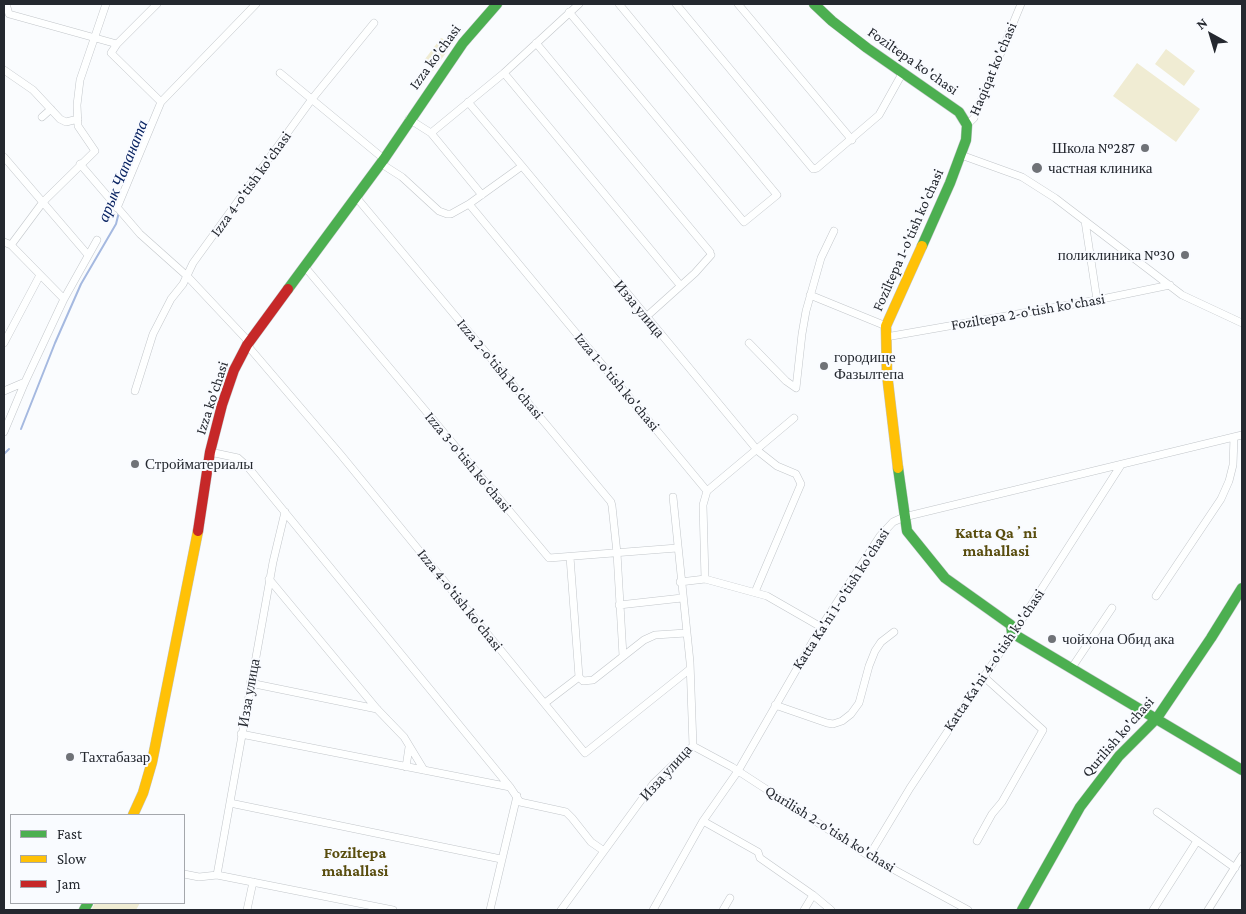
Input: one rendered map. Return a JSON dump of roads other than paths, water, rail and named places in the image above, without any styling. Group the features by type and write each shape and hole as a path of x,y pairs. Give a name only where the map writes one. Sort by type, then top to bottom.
{"street":[{"path":"6,4 9,14 117,44"},
{"path":"64,299 7,243 43,202 95,151 78,126 77,105 80,80 106,4"},
{"path":"157,4 112,51 113,56 161,102"},
{"path":"117,209 161,102 256,4"},
{"name":"Izza ko'chasi","path":"133,814 148,778 193,558 210,452 234,370 248,344 382,161 463,42 497,4"},
{"path":"431,133 504,73 579,4"},
{"path":"569,12 744,222 777,195 620,4"},
{"path":"676,4 813,169 817,168 852,140 882,112 902,72"},
{"path":"738,4 852,140"},
{"name":"Foziltepa ko'chasi","path":"814,4 849,34 959,112 968,125"},
{"name":"Haqiqat ko'chasi","path":"968,125 974,118 1021,4"},
{"name":"Izza 4-o'tish ko'chasi","path":"374,23 312,100 193,263 187,276 248,344 341,454 585,752 690,669"},
{"path":"536,43 710,254 695,273 646,317"},
{"path":"4,70 33,90 60,119 66,122 78,119"},
{"path":"280,73 443,214 451,214 469,204 522,166"},
{"path":"504,73 680,285"},
{"name":"Изза улица","path":"468,102 758,450 778,466 796,474 801,484 755,592"},
{"path":"42,117 51,109"},
{"path":"409,119 431,133 482,195"},
{"path":"968,125 961,155 1022,177 1055,198 1192,300 1242,323"},
{"name":"Foziltepa 1-o'tish ko'chasi","path":"961,155 886,326 889,392 907,532 945,578 1010,625 1012,633 1242,770"},
{"path":"4,157 88,255"},
{"path":"80,164 140,234 187,276 170,299 153,334 135,391"},
{"name":"Izza 2-o'tish ko'chasi","path":"356,197 610,502 617,553 623,656"},
{"name":"Izza 1-o'tish ko'chasi","path":"469,204 707,491"},
{"path":"1085,221 1097,300"},
{"path":"749,343 786,381 796,388 802,334 810,295 820,258 834,231"},
{"path":"4,432 64,299 96,240"},
{"name":"Izza 3-o'tish ko'chasi","path":"305,267 549,558 677,548"},
{"path":"4,343 40,275"},
{"name":"Foziltepa 2-o'tish ko'chasi","path":"886,337 1097,300 1170,285"},
{"path":"810,295 886,326"},
{"path":"4,391 25,382"},
{"path":"705,579 703,505 707,491 794,418"},
{"name":"Katta Ka'ni 1-o'tish ko'chasi","path":"654,910 703,821 738,772 821,628 880,536 893,522 904,517 1242,435"},
{"path":"1156,596 1221,499 1229,481 1233,465 1234,437"},
{"path":"210,452 238,458 242,462 510,787 520,802 566,812 591,842 604,851"},
{"name":"Katta Ka'ni 4-o'tish ko'chasi","path":"869,856 910,788 1121,465"},
{"name":"Изза улица","path":"561,910 654,784 693,746 690,669 673,497"},
{"name":"Изза улица","path":"217,875 269,579 285,512"},
{"path":"570,556 579,677 583,681 593,680 644,640 655,635 686,633"},
{"path":"269,579 377,708 404,737 424,770"},
{"path":"680,582 705,579 755,592 767,596 821,628"},
{"name":"Qurilish ko'chasi","path":"1022,910 1080,807 1119,756 1157,718 1242,588"},
{"path":"619,604 682,598"},
{"path":"1071,669 1112,608"},
{"path":"775,705 826,723 833,724 842,721 851,714 859,702 875,651 881,642 894,632"},
{"path":"977,842 1043,730 983,676"},
{"path":"545,703 579,677"},
{"path":"250,683 377,708"},
{"path":"241,734 510,787"},
{"name":"Qurilish 2-o'tish ko'chasi","path":"693,746 738,772 869,856 968,910"},
{"path":"406,767 410,747"},
{"path":"490,910 516,796"},
{"path":"230,803 501,859"},
{"path":"1157,812 1235,868"},
{"path":"703,821 758,852 760,858 831,910"},
{"path":"1153,910 1197,841"},
{"path":"1208,910 1242,856"},
{"path":"185,874 199,877 217,875 393,910"},
{"path":"247,910 253,882"},
{"path":"804,910 813,895"},
{"path":"723,910 730,898"}],"waterway":[{"name":"арык Чапаната","path":"21,429 81,284 116,224 119,212"},
{"name":"арык Чапаната","path":"4,454 9,449"}],"place":[{"name":"Школа №287","path":"1145,148"},
{"name":"частная клиника","path":"1037,168"},
{"name":"поликлиника №30","path":"1185,255"},
{"name":"городище Фазылтепа","path":"824,366"},
{"name":"Стройматериалы","path":"135,464"},
{"name":"чойхона Обид ака","path":"1052,639"},
{"name":"Тахтабазар","path":"70,757"}],"district":[{"name":"Katta Qaʼni mahallasi","path":"996,542"},
{"name":"Foziltepa mahallasi","path":"355,862"}]}
